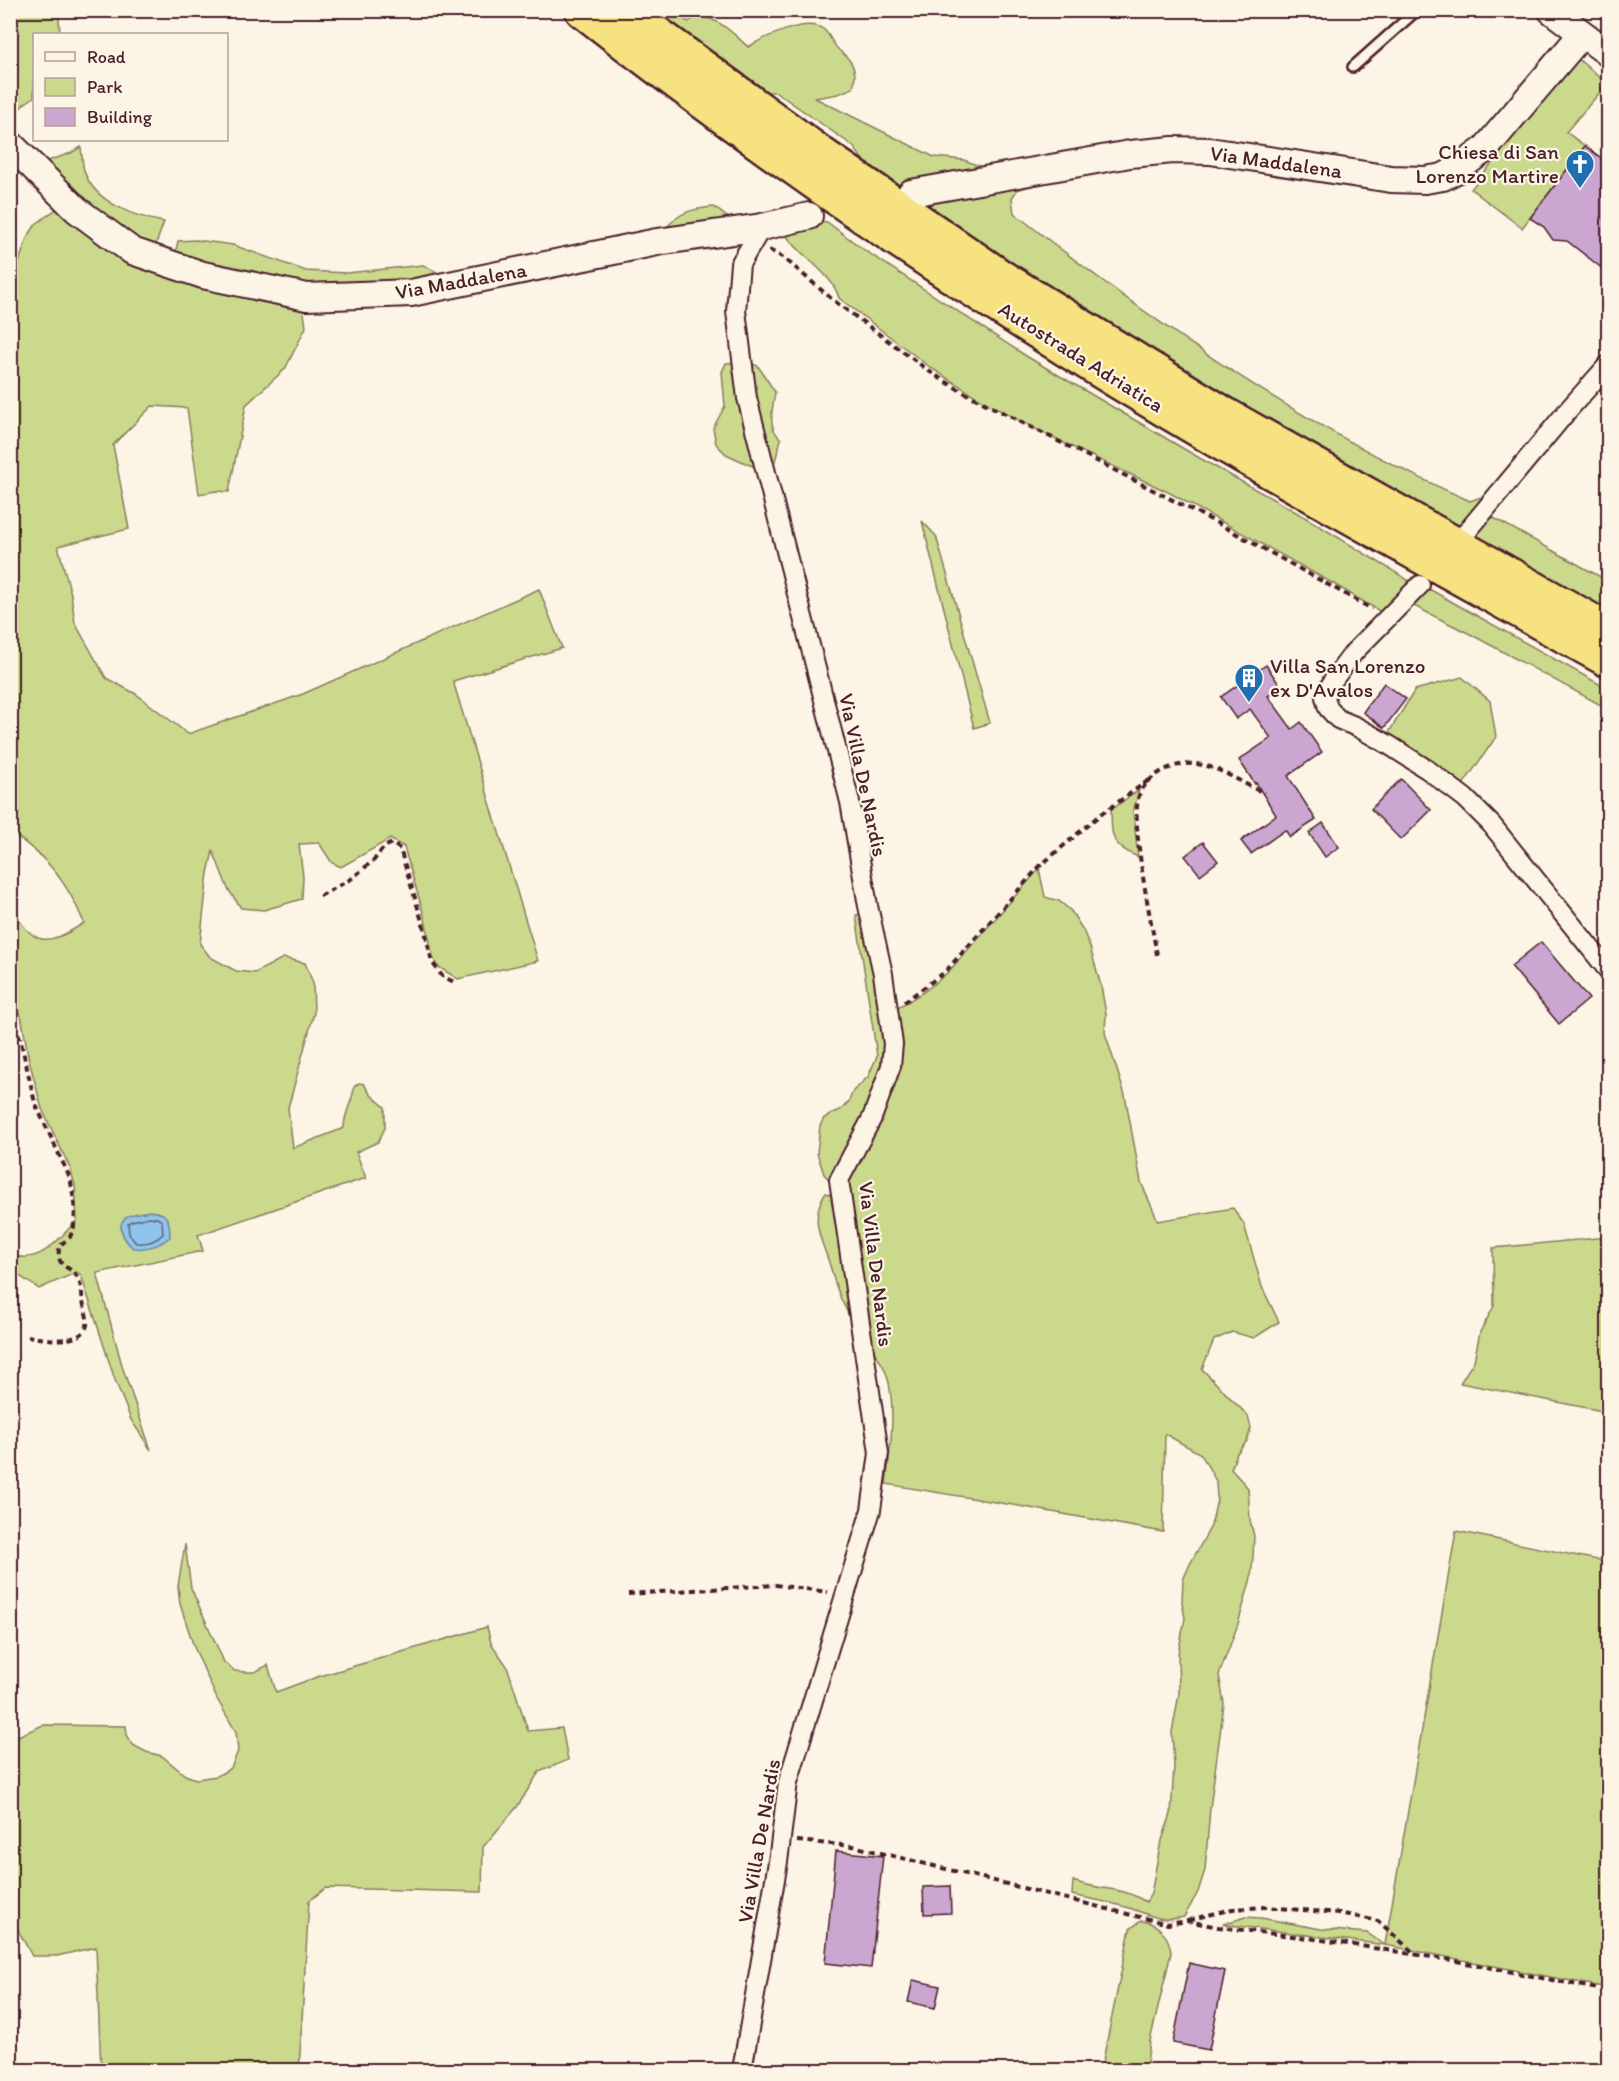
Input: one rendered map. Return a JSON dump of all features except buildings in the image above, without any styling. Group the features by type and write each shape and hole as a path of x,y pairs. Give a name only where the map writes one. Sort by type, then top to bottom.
{"highway":[{"name":"Autostrada Adriatica","path":"582,10 724,118 810,179 904,244 1044,335 1212,438 1608,660"},
{"name":"Autostrada Adriatica","path":"625,10 823,155 1012,284 1226,415 1608,630"}],"street":[{"path":"1551,10 1608,53"},
{"name":"Via Maddalena","path":"911,193 1130,154 1173,150 1210,151 1391,179 1425,180 1443,177 1458,169 1485,148 1582,34"},
{"name":"Via Maddalena","path":"10,144 77,210 132,251 203,275 307,297 411,293 657,242 757,236 809,216"},
{"name":"Via Villa De Nardis","path":"742,2070 781,1840 788,1782 871,1510 879,1453 839,1180 872,1118 891,1066 893,1044 883,974 849,802 747,398 736,311 740,264 757,236"},
{"path":"1465,534 1608,365"},
{"path":"1420,585 1354,652 1333,680 1325,697 1328,708 1338,719 1389,745 1428,770 1465,798 1496,831 1608,970"}],"lane":[{"path":"1353,67 1418,10"}],"path":[{"path":"757,236 767,248 784,258 834,300 933,374 963,393 1229,529 1354,598 1386,621"},
{"path":"889,1010 912,998 945,972 964,948 1040,866 1096,818 1167,768 1182,763 1200,764 1264,793"},
{"path":"1149,780 1139,794 1136,807 1141,863 1157,955"},
{"path":"320,896 351,879 374,861 384,847 392,843 400,849 432,962 442,976 454,982"},
{"path":"10,1014 20,1038 35,1103 70,1178 75,1208 74,1227 70,1237 58,1246 58,1256 61,1263 77,1276 87,1318 87,1328 74,1337 62,1340 28,1336"},
{"path":"628,1594 776,1585 845,1595"},
{"path":"781,1840 853,1846 1168,1924 1232,1909 1266,1907 1339,1913 1378,1921 1416,1954"},
{"path":"1188,1920 1218,1927 1416,1954 1608,1991"}],"green space":[{"path":"11,10 56,11 60,33 33,33 33,98 17,112 11,111"},
{"path":"654,11 674,11 688,22 696,18 713,20 728,29 748,47 774,34 796,27 806,25 823,29 837,49 851,63 855,72 854,82 853,88 838,94 815,98 934,157 964,160 987,169 898,188 865,163 853,146 776,92 768,92"},
{"path":"1577,58 1607,84 1566,132 1585,146 1522,228 1471,189"},
{"path":"81,147 84,170 96,191 128,212 164,222 153,252 135,249 42,163"},
{"path":"1154,162 1059,177 1017,190 1012,198 1014,213 1177,334 1290,408 1409,473 1470,501 1490,494 1459,530 1151,354 908,197"},
{"path":"59,207 71,220 303,306 306,327 285,369 246,405 229,492 216,491 199,494 187,408 152,406 113,445 129,529 58,546 71,594 75,623 106,678 136,694 188,734 303,694 539,589 562,648 453,681 538,961 458,979 437,966 404,847 390,839 341,867 332,863 319,843 299,844 303,877 302,899 264,910 241,908 228,889 213,851 208,873 200,944 210,957 236,971 255,973 283,958 305,963 313,983 314,1013 288,1108 293,1148 344,1128 354,1087 359,1083 364,1084 370,1094 385,1107 385,1128 378,1142 356,1152 366,1178 198,1235 203,1251 97,1273 123,1369 151,1450 131,1420 115,1380 81,1275 77,1272 39,1289 15,1273 11,1276 11,1255 22,1257 40,1253 56,1242 77,1220 75,1185 70,1168 42,1109 29,1060 21,1015 11,1003 10,905 26,929 41,939 59,936 84,923 71,895 55,872 35,851 10,832 10,337 17,312 14,277 27,238 36,224"},
{"path":"714,207 735,223 666,228 687,212"},
{"path":"818,221 827,222 867,252 1026,356 1303,516 1418,586 1386,615 1170,493 1053,438 988,404 931,368 839,298 830,281 786,235 788,232"},
{"path":"196,240 233,245 306,271 347,273 423,265 437,272 440,281 307,295 174,259 178,241"},
{"path":"748,362 758,366 775,392 772,423 773,429 781,439 774,465 759,469 726,454 716,444 713,428 725,406 722,372 726,363"},
{"path":"1492,517 1608,581 1608,616 1472,539"},
{"path":"922,521 936,536 990,723 974,728"},
{"path":"1429,589 1608,689 1608,709 1412,605"},
{"path":"1462,677 1490,701 1496,737 1460,789 1386,737 1415,690"},
{"path":"1139,790 1133,812 1138,857 1122,849 1114,840 1111,810"},
{"path":"1039,869 1045,897 1059,901 1071,911 1090,947 1106,1014 1105,1033 1125,1095 1141,1182 1158,1221 1233,1208 1244,1224 1262,1287 1279,1322 1254,1338 1232,1332 1214,1340 1202,1369 1248,1416 1251,1428 1247,1441 1237,1453 1231,1469 1248,1488 1250,1520 1254,1536 1253,1557 1251,1578 1238,1624 1219,1675 1224,1704 1210,1808 1205,1870 1198,1892 1184,1917 1175,1919 1156,1917 1122,1906 1072,1895 1073,1881 1127,1893 1146,1902 1151,1894 1160,1846 1171,1814 1174,1766 1172,1732 1179,1694 1178,1654 1185,1618 1182,1602 1183,1580 1211,1526 1217,1500 1216,1481 1201,1454 1165,1434 1163,1532 886,1484 892,1425 891,1394 884,1368 871,1348 849,1185 856,1162 880,1118 892,1010 923,992 950,970"},
{"path":"864,913 884,1016 885,1065 870,1106 831,1182 824,1174 817,1153 820,1126 824,1118 842,1109 849,1101 853,1091 868,1077 877,1056 856,915"},
{"path":"825,1193 835,1196 855,1325 838,1291 819,1231 818,1213"},
{"path":"1608,1237 1608,1412 1460,1383 1474,1361 1480,1332 1494,1306 1493,1248"},
{"path":"1456,1531 1608,1562 1608,1988 1385,1945"},
{"path":"185,1544 191,1588 224,1662 235,1671 245,1672 255,1672 268,1665 276,1692 317,1677 487,1627 491,1643 507,1666 528,1731 562,1728 568,1760 539,1772 517,1807 483,1847 482,1892 326,1888 309,1901 299,2070 101,2070 96,1947 57,1956 32,1956 11,1917 11,1739 43,1725 126,1726 127,1735 133,1745 146,1752 162,1756 185,1775 196,1779 217,1776 231,1768 238,1751 236,1732 217,1699 194,1647 180,1604 178,1586"},
{"path":"1245,1917 1261,1918 1321,1929 1367,1933 1385,1945 1223,1924"},
{"path":"1141,1921 1153,1924 1162,1931 1166,1936 1171,1953 1150,2041 1146,2070 1101,2070 1130,1929"}],"water":[{"path":"149,1211 160,1213 167,1218 170,1237 153,1247 133,1248 121,1230 122,1222 130,1215"}],"place":[{"name":"Chiesa di San Lorenzo Martire","path":"1580,190"},
{"name":"Villa San Lorenzo ex D'Avalos","path":"1249,704"}]}
